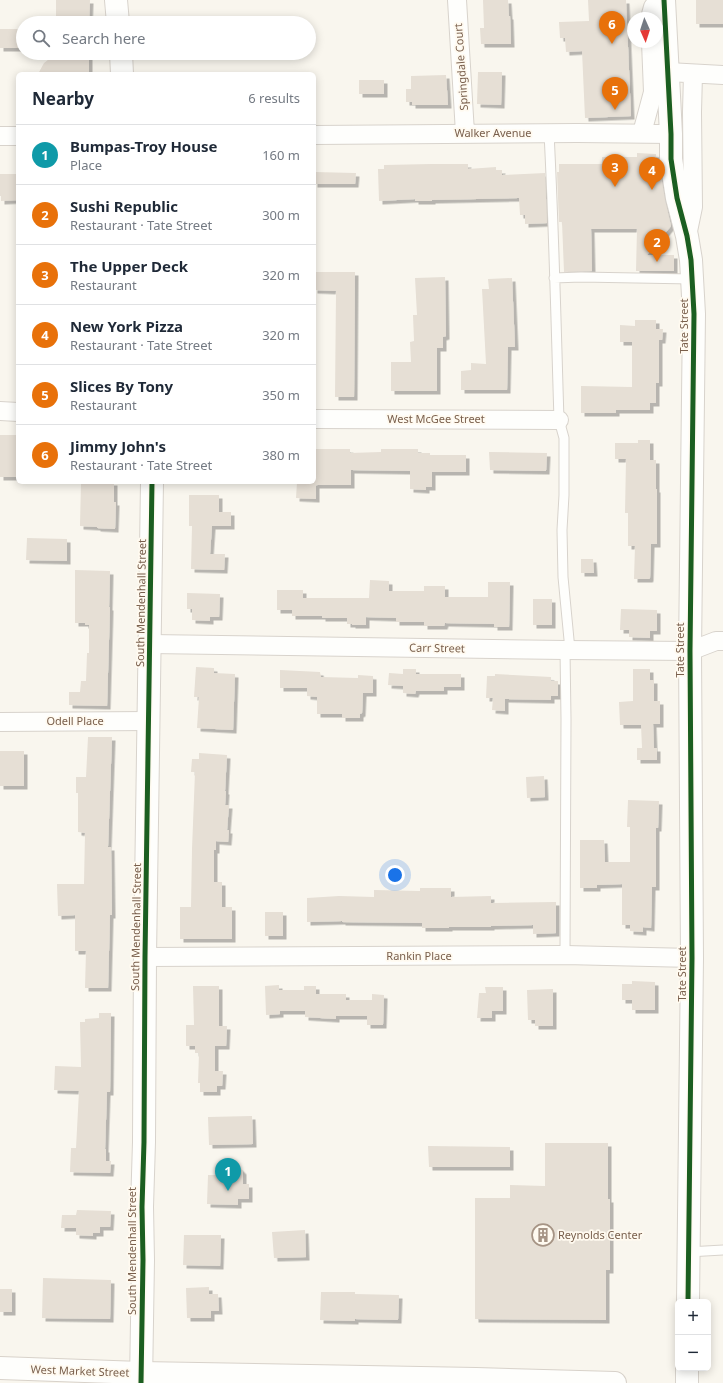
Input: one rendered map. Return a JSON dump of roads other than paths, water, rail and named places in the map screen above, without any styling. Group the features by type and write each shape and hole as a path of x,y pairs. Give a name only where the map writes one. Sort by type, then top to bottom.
{"street":[{"path":"116,0 117,16"},
{"name":"Springdale Court","path":"457,0 465,133"},
{"path":"652,12 658,0"},
{"name":"Tate Street","path":"664,0 671,159 677,198 687,236 693,279 694,314 690,651 692,958 688,1299"},
{"path":"642,133 653,92 651,48"},
{"path":"121,60 122,72"},
{"path":"668,72 723,75"},
{"name":"Tate Street","path":"687,236 693,207 693,74"},
{"name":"Walker Avenue","path":"316,135 465,133 671,134"},
{"path":"0,136 16,136"},
{"path":"0,411 16,412"},
{"name":"West McGee Street","path":"316,419 559,420"},
{"name":"South Mendenhall Street","path":"141,1378 152,484"},
{"name":"Carr Street","path":"150,644 690,651 716,641 723,641"},
{"name":"Odell Place","path":"0,722 150,721"},
{"name":"Rankin Place","path":"145,957 565,955 692,958"},
{"name":"West Market Street","path":"0,1368 141,1378 615,1383"},
{"path":"687,1371 687,1383"}],"lane":[{"path":"549,133 554,238 559,420 564,438 564,495 562,530 567,650 565,955"},
{"path":"554,278 693,279"},
{"path":"688,1252 723,1250"}],"place":[{"name":"Jimmy John's","path":"612,44"},
{"name":"Slices By Tony","path":"615,110"},
{"name":"The Upper Deck","path":"615,187"},
{"name":"New York Pizza","path":"652,190"},
{"name":"Sushi Republic","path":"657,262"},
{"name":"Bumpas-Troy House","path":"228,1191"},
{"name":"Reynolds Center","path":"543,1235"}]}
